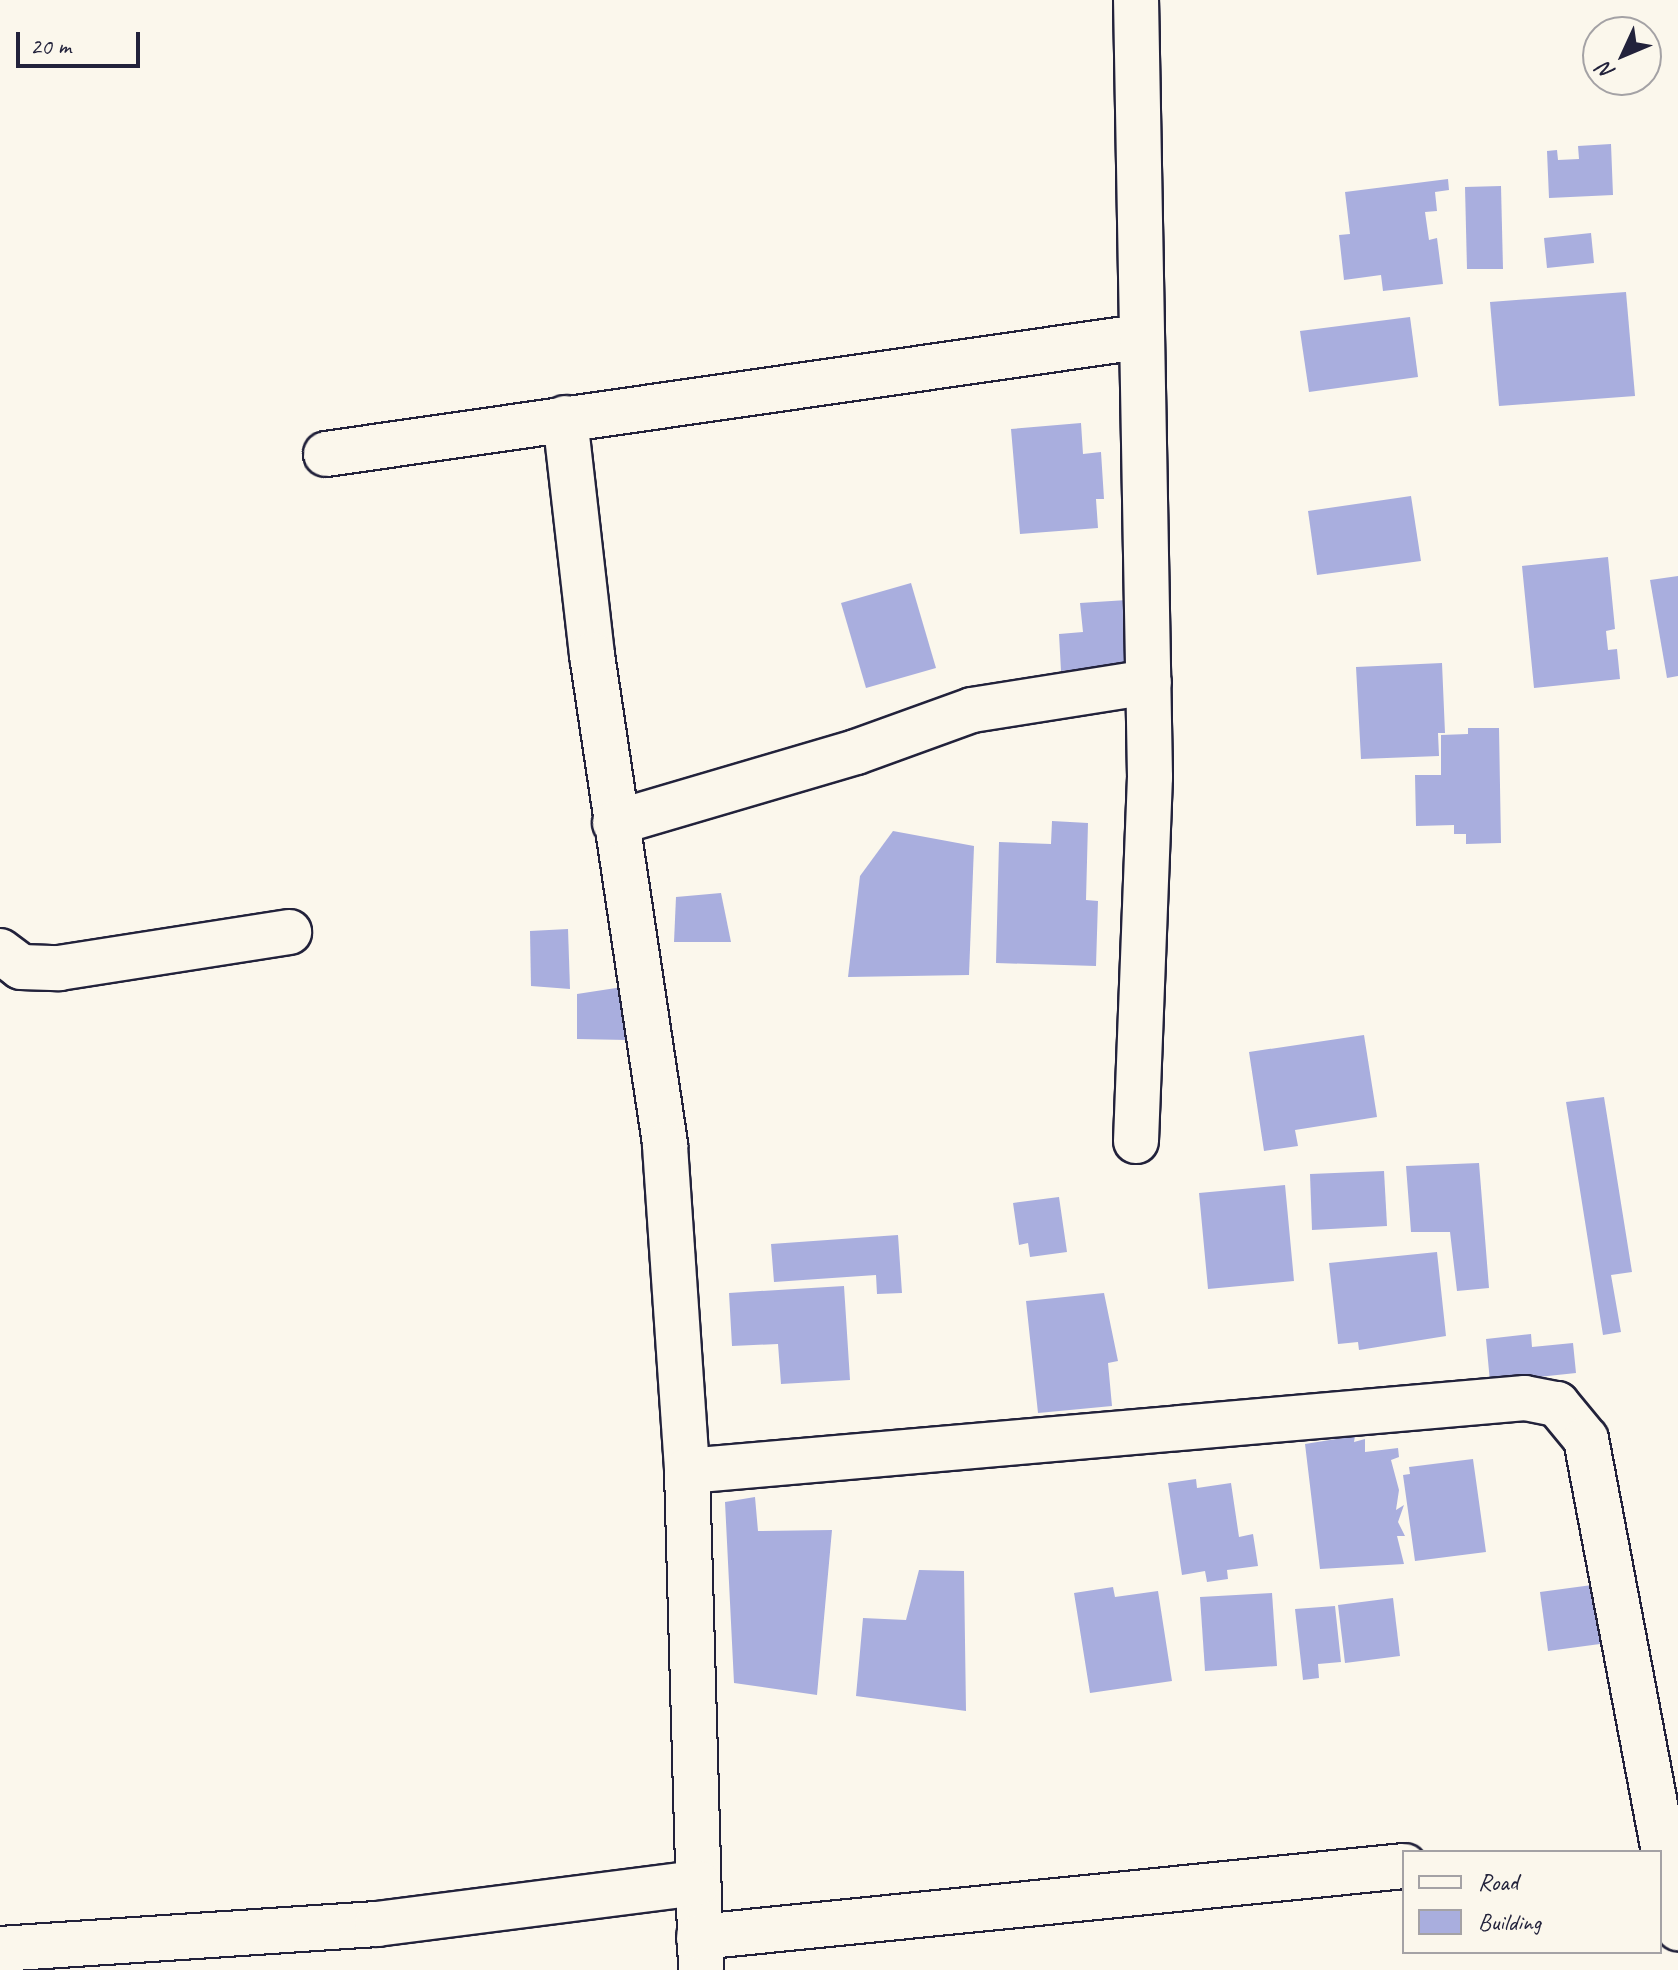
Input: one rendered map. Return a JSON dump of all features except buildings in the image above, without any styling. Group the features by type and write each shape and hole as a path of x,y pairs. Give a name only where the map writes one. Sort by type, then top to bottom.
{"street":[{"path":"1136,0 1139,337 1149,682 1136,1141"},
{"path":"326,454 1139,337"},
{"path":"565,418 615,823 665,1146 687,1471 700,1953 1402,1866"},
{"path":"615,823 842,756 972,710 1149,682"},
{"path":"0,951 21,967 59,968 289,932"},
{"path":"687,1471 1525,1398 1557,1404 1586,1439 1666,1806 1651,1850"},
{"path":"1662,1882 1678,1928"},
{"path":"0,1949 377,1924 697,1883"}]}
